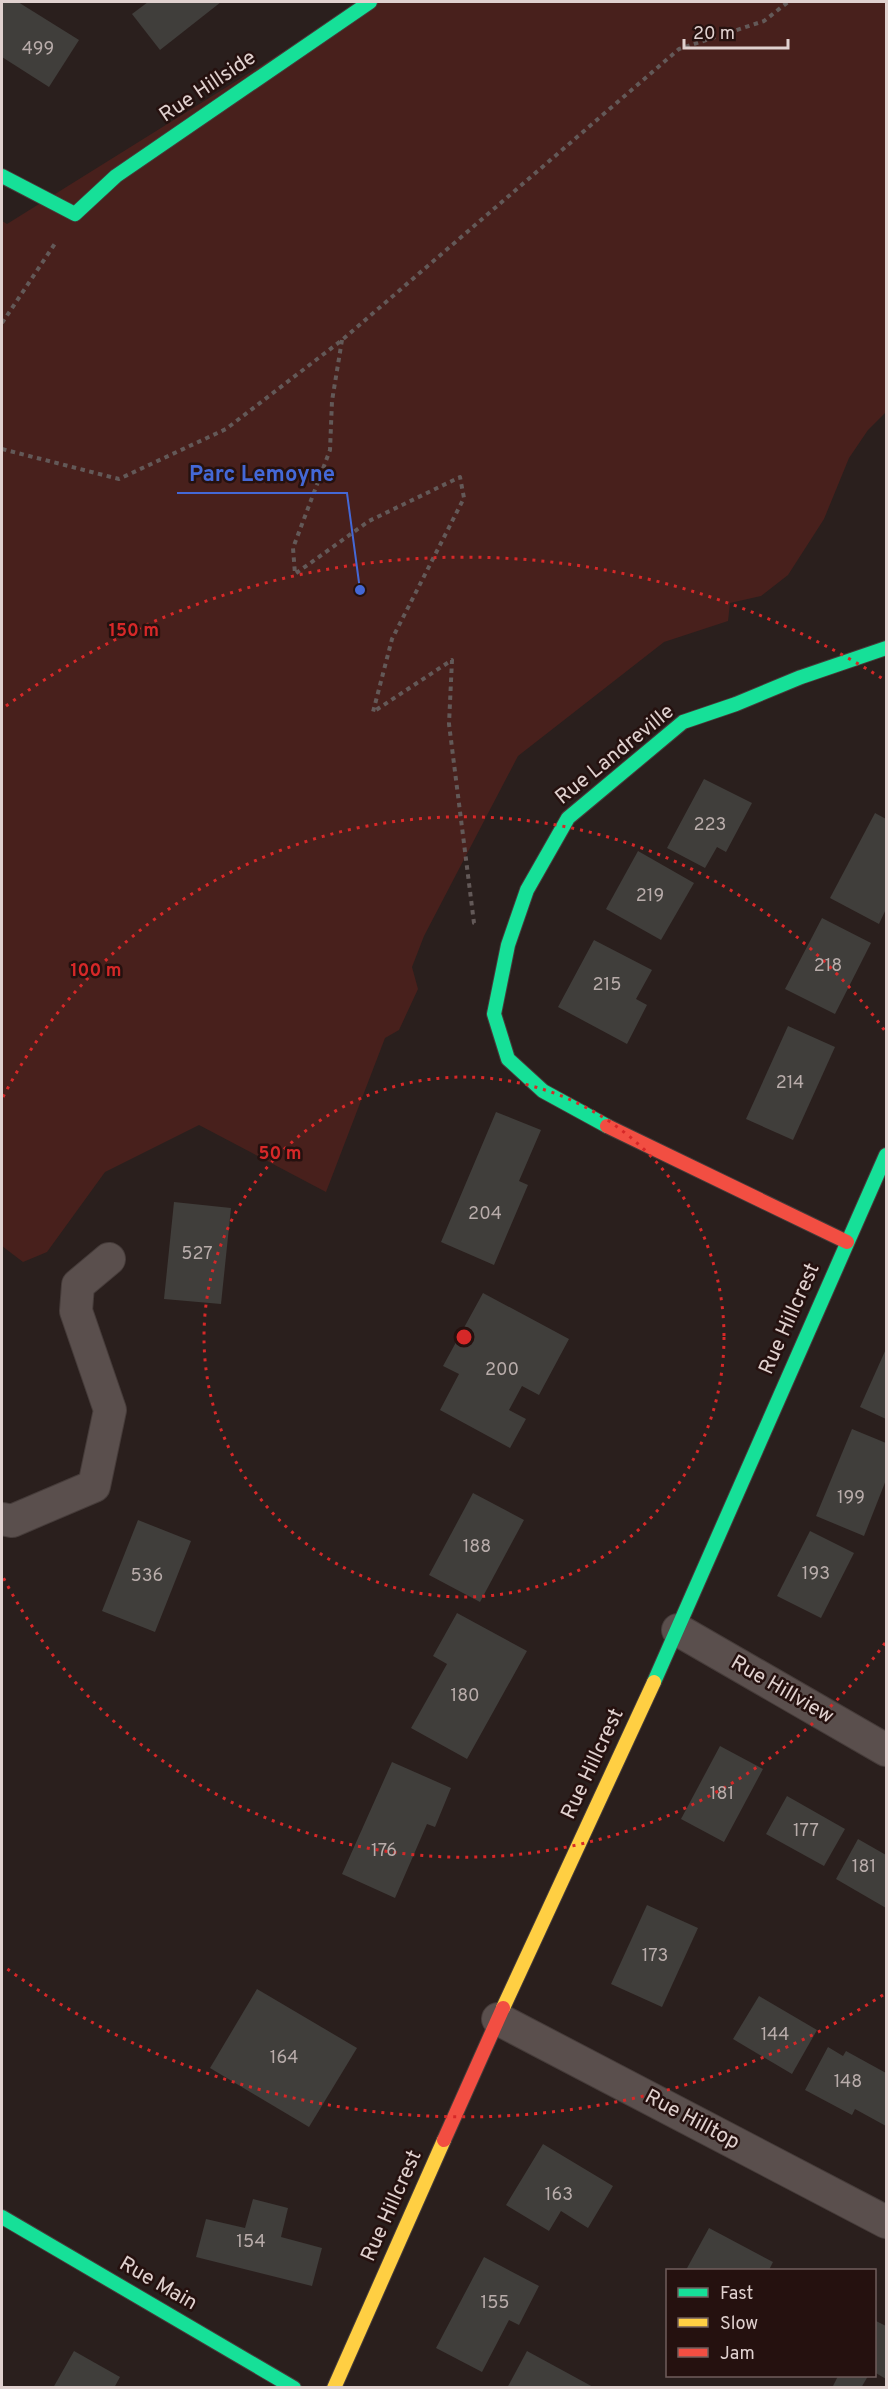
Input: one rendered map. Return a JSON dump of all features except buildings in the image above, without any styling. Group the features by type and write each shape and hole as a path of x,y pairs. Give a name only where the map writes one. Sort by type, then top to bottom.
{"street":[{"name":"Rue Hillside","path":"75,214 96,192 116,176 370,2"},
{"path":"2,176 75,214"},
{"name":"Rue Landreville","path":"847,1242 579,1112 543,1091 508,1059 494,1014 508,945 527,890 568,818 683,722 801,677 886,648"},
{"name":"Rue Hillcrest","path":"334,2388 498,2019 678,1630 886,1155"},
{"path":"2,1519 12,1521 94,1486 110,1410 76,1311 78,1286 109,1259"},
{"name":"Rue Hillview","path":"678,1630 886,1750"},
{"name":"Rue Hilltop","path":"498,2019 886,2222"},
{"name":"Rue Main","path":"2,2217 294,2388"}],"path":[{"path":"2,449 119,479 226,429 342,340 679,49 764,21 788,2"},
{"path":"2,323 75,214"},
{"path":"342,340 332,401 330,450 293,548 295,574 369,521 460,477 464,498 392,639 373,712 452,660 448,724 474,923 508,945"}],"shaded area":[{"path":"363,2 886,2 886,412 868,430 849,458 824,519 788,575 761,596 730,603 728,621 664,642 518,756 424,936 412,967 418,989 399,1030 385,1038 326,1192 199,1125 105,1172 47,1252 23,1262 2,1246 2,221 7,224"}],"traffic: fast":[{"path":"2,176 75,214 116,176 370,2"},
{"path":"607,1126 543,1091 508,1059 494,1014 508,945 527,890 568,818 683,722 736,704 801,677 886,648"},
{"path":"654,1682 886,1155"},
{"path":"2,2217 294,2388"}],"traffic: slow":[{"path":"503,2008 654,1682"},
{"path":"334,2388 444,2140"}],"traffic: jam":[{"path":"607,1126 847,1242"},
{"path":"444,2140 503,2008"}],"place":[{"name":"Parc Lemoyne","path":"360,590"}]}
